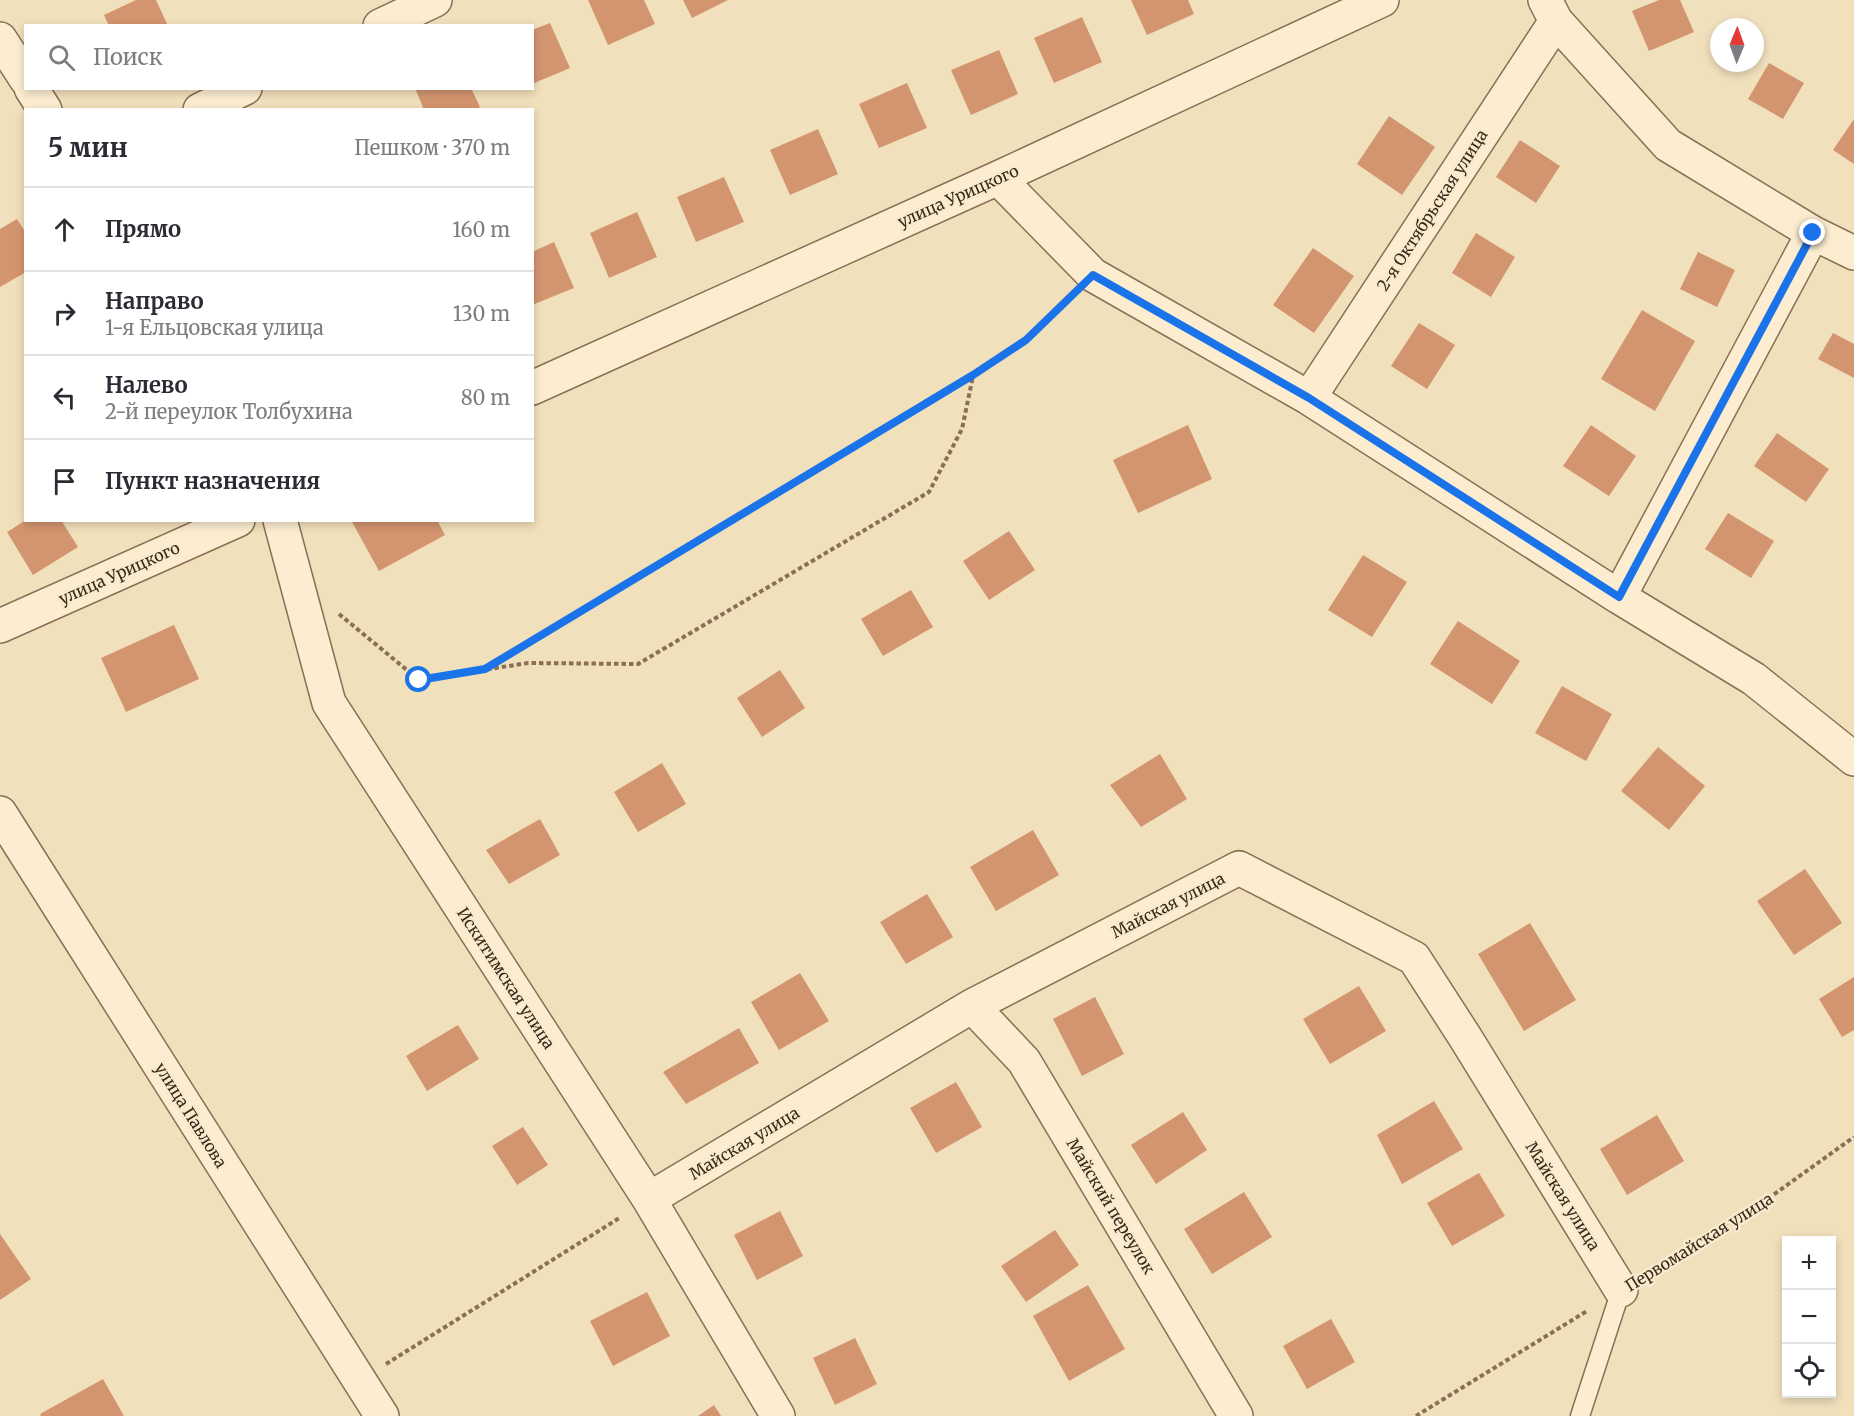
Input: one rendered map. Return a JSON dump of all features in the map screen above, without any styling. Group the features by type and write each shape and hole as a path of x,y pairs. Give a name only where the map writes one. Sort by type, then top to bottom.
{"street":[{"path":"384,24 435,0"},
{"name":"улица Урицкого","path":"534,387 998,178 1382,0"},
{"path":"1550,11 1668,145 1813,233 1854,253"},
{"name":"2-я Октябрьская улица","path":"1309,398 1550,11"},
{"path":"0,39 24,76"},
{"path":"33,90 44,108"},
{"path":"204,108 241,90"},
{"path":"998,178 1093,275 1309,398 1619,597 1754,679 1854,759"},
{"path":"1619,597 1813,233"},
{"name":"улица Урицкого","path":"0,626 234,522"},
{"name":"Искитимская улица","path":"281,522 329,703 649,1199 778,1416"},
{"name":"улица Павлова","path":"4,830 382,1416"},
{"name":"Майская улица","path":"649,1199 972,1006 1239,868 1414,958 1621,1290"},
{"name":"Майский переулок","path":"972,1006 1024,1061 1236,1416"}],"lane":[{"name":"Первомайская улица","path":"1580,1416 1621,1290"}],"path":[{"path":"485,669 973,375 1026,340 1093,275"},
{"path":"334,609 419,680 528,663 638,663 929,492 962,429 973,375"},
{"name":"Первомайская улица","path":"1621,1290 1769,1198 1854,1137"},
{"path":"360,1381 649,1199"},
{"path":"1416,1416 1621,1290"}],"building":[{"path":"136,0 156,0 167,24 108,24 104,15"},
{"path":"588,0 644,0 655,24 608,45"},
{"path":"683,0 728,0 692,18"},
{"path":"1131,0 1188,0 1194,14 1147,35"},
{"path":"1659,0 1680,0 1694,32 1649,51 1632,11"},
{"path":"1082,17 1102,62 1054,83 1034,38"},
{"path":"550,23 570,68 534,83 534,29"},
{"path":"999,50 1018,94 971,115 951,70"},
{"path":"1769,63 1804,83 1783,119 1748,99"},
{"path":"907,83 927,128 879,148 859,104"},
{"path":"416,90 472,90 480,107 478,108 423,108"},
{"path":"1389,116 1435,147 1402,195 1357,164"},
{"path":"1854,119 1854,164 1833,150"},
{"path":"818,129 838,174 790,195 770,150"},
{"path":"1520,140 1560,166 1536,203 1496,177"},
{"path":"724,177 744,222 696,242 677,197"},
{"path":"637,212 657,257 609,278 590,233"},
{"path":"17,219 24,230 24,273 0,287 0,229"},
{"path":"1476,233 1515,257 1491,297 1452,273"},
{"path":"554,242 574,288 534,304 534,251"},
{"path":"1313,248 1354,276 1314,333 1273,305"},
{"path":"1698,252 1735,270 1717,307 1680,289"},
{"path":"1642,310 1695,341 1655,411 1601,379"},
{"path":"1419,323 1455,345 1427,389 1391,366"},
{"path":"1833,333 1854,344 1854,378 1818,359"},
{"path":"1188,425 1212,479 1138,513 1113,460"},
{"path":"1591,425 1636,456 1609,496 1563,466"},
{"path":"1777,433 1829,469 1806,502 1754,466"},
{"path":"1728,513 1774,541 1751,578 1705,549"},
{"path":"24,521 62,522 78,547 33,575 7,532"},
{"path":"352,522 438,522 445,535 379,571"},
{"path":"1009,531 1035,570 989,600 963,561"},
{"path":"1363,555 1407,582 1372,637 1328,610"},
{"path":"911,590 933,627 883,656 861,619"},
{"path":"1458,621 1520,661 1492,704 1430,664"},
{"path":"174,625 199,679 126,712 101,658"},
{"path":"780,670 805,708 762,737 737,698"},
{"path":"1562,686 1612,714 1586,761 1535,733"},
{"path":"1658,747 1705,786 1669,830 1621,791"},
{"path":"1160,754 1187,799 1141,827 1110,785"},
{"path":"662,763 686,804 638,832 614,792"},
{"path":"540,819 560,855 509,884 486,850"},
{"path":"1033,830 1059,875 996,911 970,867"},
{"path":"1805,869 1842,923 1794,955 1757,901"},
{"path":"927,894 953,937 906,964 880,922"},
{"path":"1530,923 1576,1000 1524,1031 1478,954"},
{"path":"800,973 829,1021 779,1050 751,1002"},
{"path":"1854,977 1854,1030 1842,1037 1819,999"},
{"path":"1359,986 1386,1031 1330,1064 1303,1019"},
{"path":"1095,997 1124,1054 1082,1076 1053,1019"},
{"path":"458,1025 479,1059 427,1091 406,1056"},
{"path":"739,1028 759,1063 686,1104 663,1072"},
{"path":"956,1082 982,1127 936,1153 910,1108"},
{"path":"1434,1101 1463,1149 1402,1184 1377,1135"},
{"path":"1183,1112 1207,1150 1156,1184 1131,1145"},
{"path":"1657,1115 1684,1161 1627,1195 1600,1149"},
{"path":"523,1127 548,1165 517,1185 492,1146"},
{"path":"1479,1173 1505,1216 1452,1246 1427,1203"},
{"path":"1244,1192 1272,1237 1212,1274 1184,1229"},
{"path":"780,1211 803,1256 757,1280 734,1235"},
{"path":"1055,1230 1079,1265 1026,1302 1001,1266"},
{"path":"0,1234 31,1279 0,1300"},
{"path":"1088,1285 1125,1349 1069,1381 1033,1316"},
{"path":"647,1292 670,1336 613,1366 590,1321"},
{"path":"1331,1319 1355,1362 1307,1389 1283,1346"},
{"path":"855,1338 877,1384 835,1405 813,1358"},
{"path":"103,1379 124,1416 41,1416 40,1414"},
{"path":"714,1405 721,1416 698,1416"}],"route":[{"path":"419,680 485,669 973,375 1026,340 1093,275 1309,398 1619,597 1813,233"}]}
